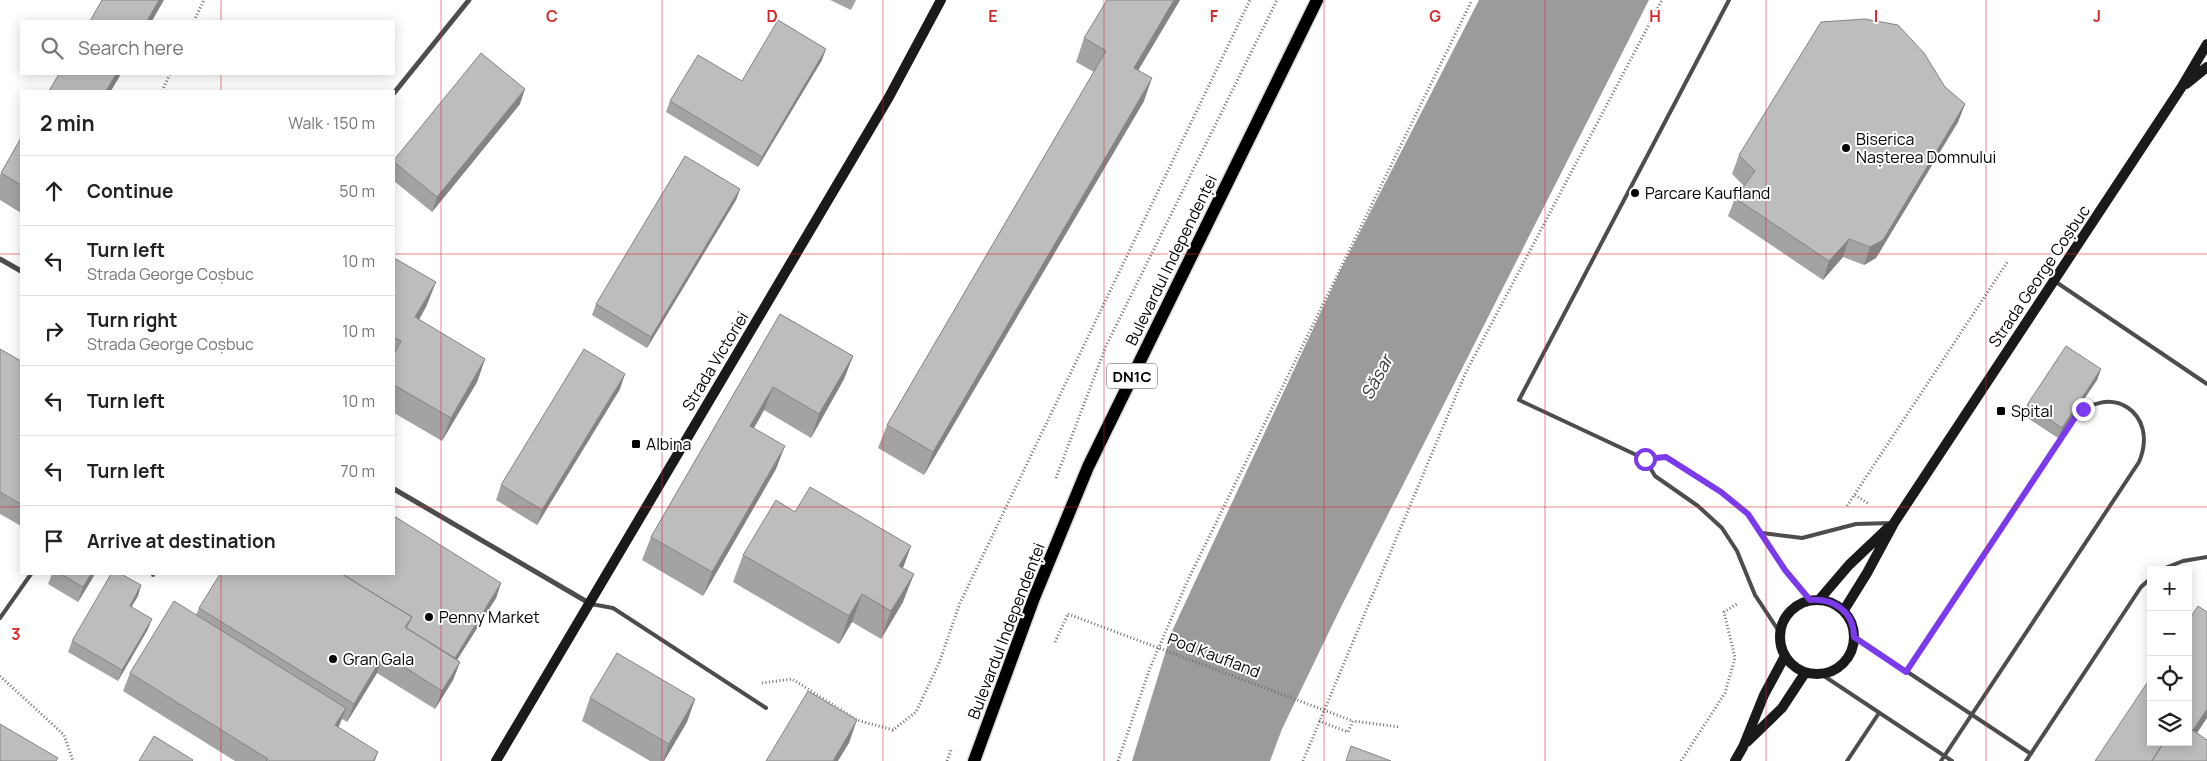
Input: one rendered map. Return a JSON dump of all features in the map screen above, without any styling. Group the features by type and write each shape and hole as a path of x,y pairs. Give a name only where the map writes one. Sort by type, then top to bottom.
{"main road":[{"name":"Bulevardul Independenței","path":"974,761 1034,598 1088,467 1317,0"}],"street":[{"path":"395,92 469,0"},
{"name":"Strada Victoriei","path":"496,761 889,97 942,0"},
{"name":"Strada George Coșbuc","path":"1844,610 1867,573 1894,522 2181,88 2207,44"},
{"path":"2181,88 2207,67"},
{"path":"0,259 20,270"},
{"path":"395,490 589,603"},
{"name":"Strada George Coșbuc","path":"1780,633 1782,624 1793,609 1814,600 1894,522"},
{"path":"1780,633 1780,642 1785,656 1797,669 1805,673 1821,674 1832,672 1843,664 1851,654 1854,637 1850,620 1844,610 1828,601 1814,600"},
{"path":"1735,761 1743,747 1764,695 1785,656"},
{"path":"1743,747 1782,708 1805,673"}],"lane":[{"path":"1729,0 1519,400 1645,459 1666,457 1728,497 1748,514 1785,570 1814,600"},
{"path":"2054,281 2207,384"},
{"path":"1906,672 2074,419 2083,409 2095,403 2109,401 2122,404 2134,412 2142,423 2145,436 2144,450 2139,462 1941,761"},
{"path":"1645,459 1655,476 1698,506 1722,528 1737,552 1755,595 1780,633"},
{"path":"1762,533 1802,538 1856,524 1894,522"},
{"path":"2170,566 2183,561 2207,557"},
{"path":"0,618 29,575"},
{"path":"2026,761 2141,587 2147,582"},
{"path":"589,603 613,608 766,708"},
{"path":"1854,637 2031,754"},
{"path":"1821,674 1952,761"},
{"path":"1847,761 1879,713"}],"path":[{"path":"194,20 204,0"},
{"path":"734,687 792,679 857,720 893,730 916,712 939,663 960,603 1250,0"},
{"path":"1054,483 1106,346 1277,0"},
{"path":"1118,761 1150,668 1187,582 1472,0"},
{"path":"1303,761 1466,372 1662,0"},
{"path":"162,90 170,75"},
{"path":"1844,511 2008,261"},
{"path":"1855,495 1870,505"},
{"path":"1681,761 1725,693 1735,658 1724,612 1737,604"},
{"name":"Pod Kaufland","path":"1054,642 1068,614 1352,720 1400,727"},
{"path":"0,676 64,734 73,761"},
{"path":"1319,721 1348,732 1352,720"},
{"path":"947,761 954,744"}],"water":[{"name":"Săsar","path":"1479,0 1649,0 1342,605 1282,729 1270,761 1132,761 1172,631 1340,271"}],"building":[{"path":"102,0 159,0 148,20 91,20"},
{"path":"1107,0 1174,0 1134,68 1152,78 933,452 887,425 1106,51 1084,38"},
{"name":"Biserica Nașterea Domnului","path":"1865,19 1898,25 1924,53 1945,87 1965,104 1883,240 1870,247 1849,239 1829,261 1735,198 1755,171 1739,155 1821,22"},
{"path":"778,20 826,49 762,157 670,101 698,55 742,81"},
{"path":"481,53 525,89 437,197 395,163 395,159"},
{"path":"58,75 115,75 107,90 50,90"},
{"path":"20,140 20,184 1,173"},
{"path":"685,156 740,189 651,337 596,304"},
{"path":"395,259 436,282 415,317 485,359 451,418 395,386 395,352 401,341 395,338"},
{"path":"780,314 853,356 819,414 773,387 750,426 785,446 712,572 651,537"},
{"path":"2066,346 2101,369 2062,428 2027,405"},
{"path":"0,349 20,360 20,503 0,492"},
{"path":"584,349 625,374 542,510 501,485"},
{"path":"810,487 911,546 899,566 914,574 891,611 862,594 849,616 743,555 776,500 795,512"},
{"name":"Penny Market","path":"395,517 501,583 455,658 406,628 412,617 344,575 395,575"},
{"path":"63,575 90,575 83,587"},
{"path":"110,575 123,575 141,585 130,606 152,619 122,670 72,641"},
{"name":"Gran Gala","path":"219,575 344,575 412,617 405,627 460,662 442,691 384,654 354,704 199,608"},
{"path":"174,601 346,708 335,725 378,752 373,761 266,761 268,759 130,673"},
{"path":"2198,606 2207,612 2207,709 2193,730 2192,729 2192,615"},
{"path":"617,653 695,699 669,744 590,698"},
{"path":"2147,683 2147,746 2161,746 2152,761 2095,761"},
{"path":"808,691 857,720 833,761 766,761"},
{"path":"0,724 58,758 56,761 0,761"},
{"path":"2192,730 2207,740 2207,761 2152,761 2161,746 2192,746"},
{"path":"154,736 193,760 139,761"},
{"path":"1351,746 1391,761 1346,761"}],"place":[{"name":"Biserica Nașterea Domnului","path":"1846,148"},
{"name":"Parcare Kaufland","path":"1635,193"},
{"name":"Spital","path":"2001,411"},
{"name":"Albina","path":"636,444"},
{"name":"Penny Market","path":"429,617"},
{"name":"Gran Gala","path":"333,659"}],"route":[{"path":"1645,459 1666,457 1721,492 1748,514 1785,570 1810,600 1828,601 1844,610 1850,620 1854,637 1906,672 2074,419 2083,409"}]}
